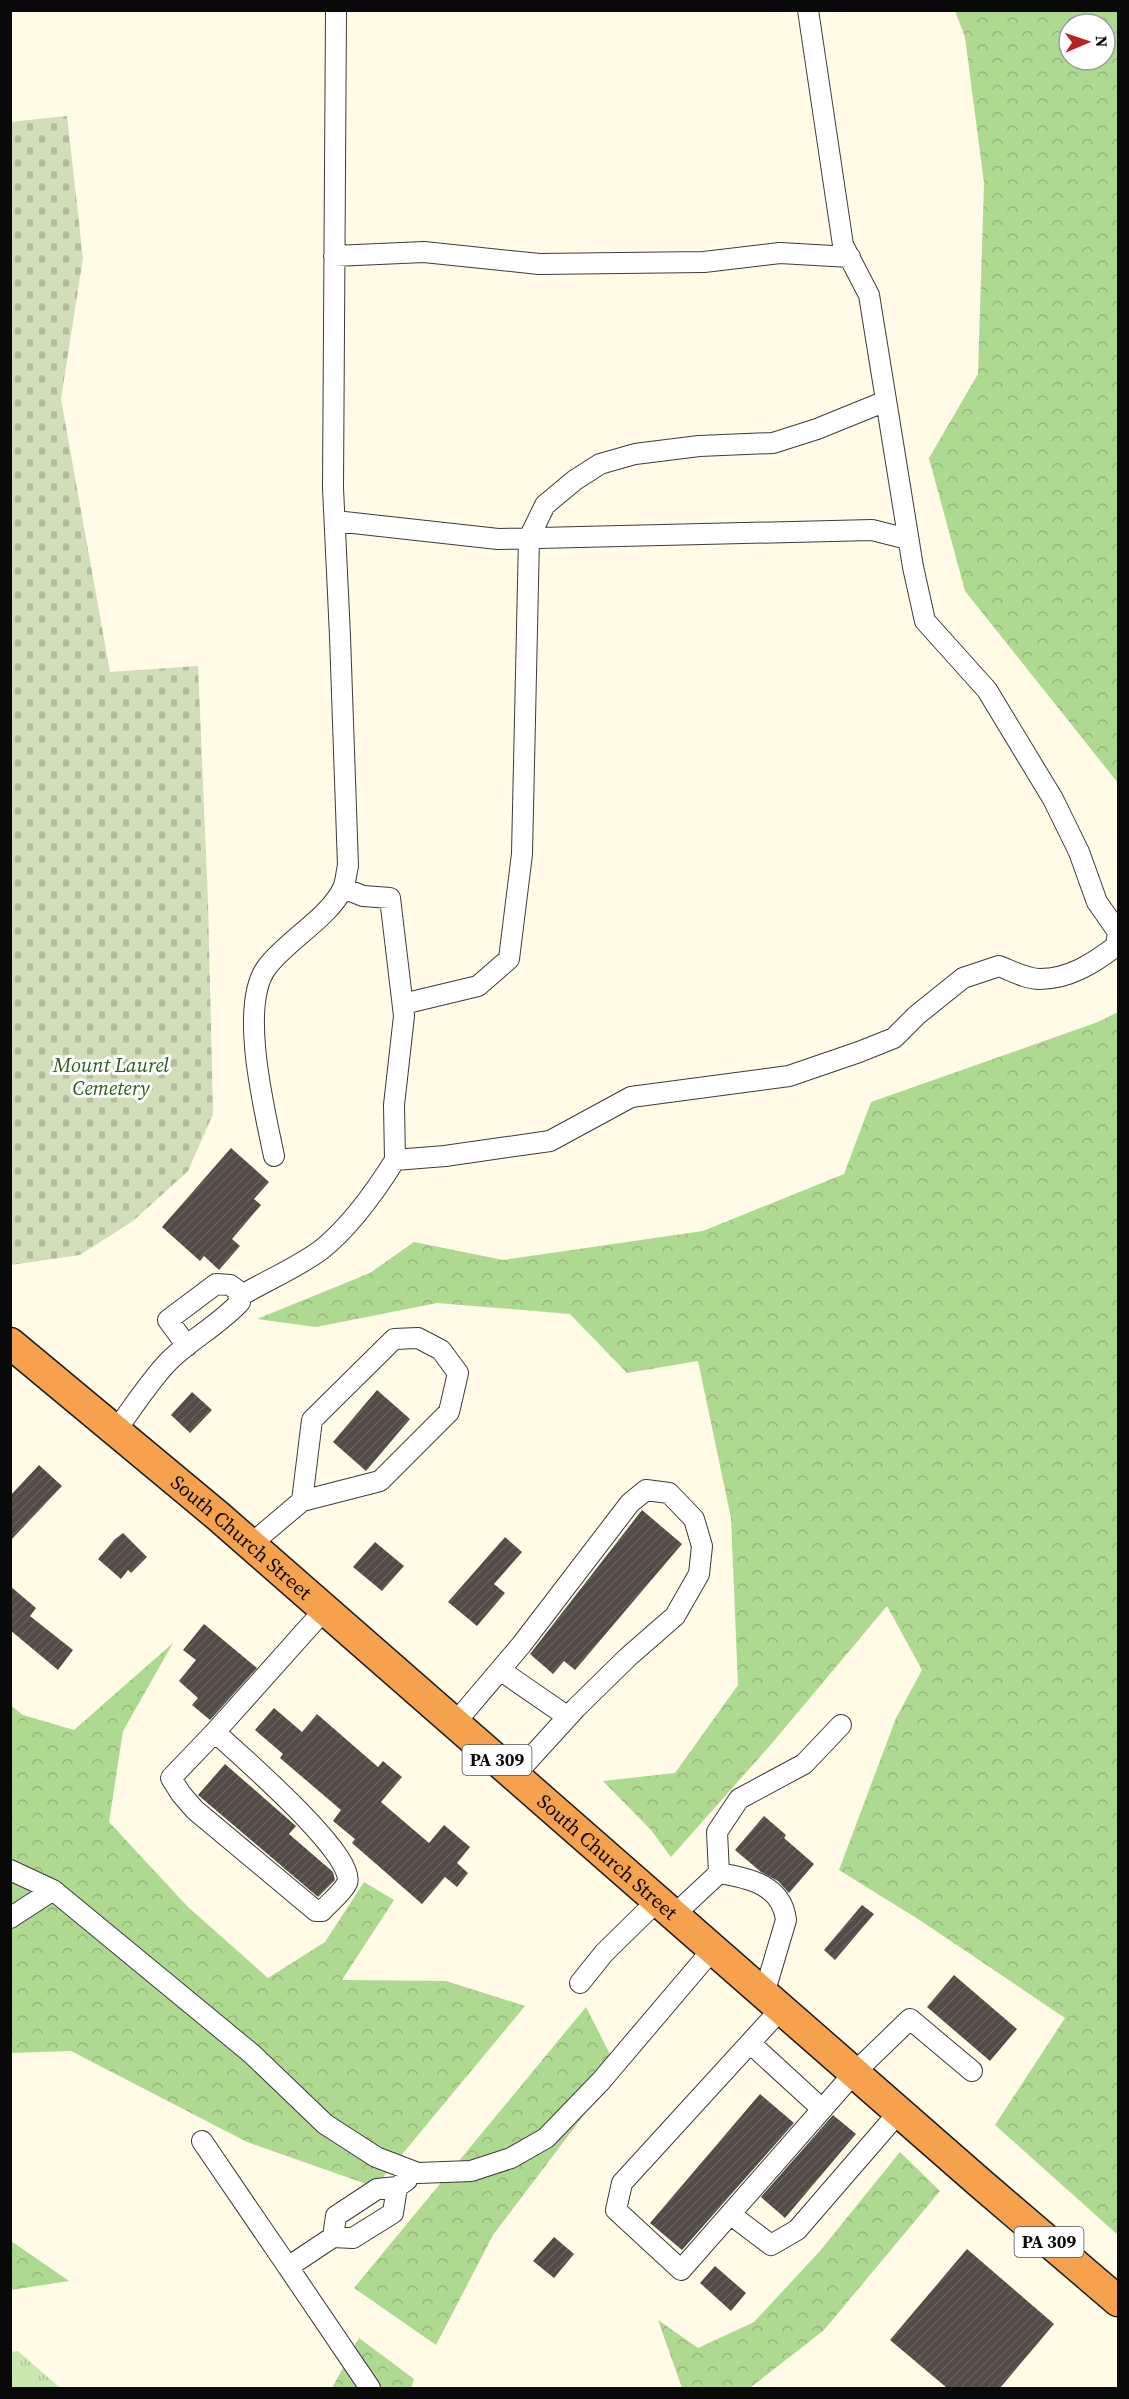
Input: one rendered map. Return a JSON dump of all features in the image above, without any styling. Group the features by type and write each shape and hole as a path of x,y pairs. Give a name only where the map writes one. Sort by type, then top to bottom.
{"highway":[{"name":"South Church Street","path":"10,1343 251,1544 854,2073 1119,2301"}],"lane":[{"path":"274,1156 255,1045 254,1007 258,987 266,968 331,906 343,888 348,866 333,488 336,10"},
{"path":"395,1160 445,1156 550,1141 631,1096 789,1076 894,1038 917,1014 963,978 999,966 1022,976 1039,979 1075,972 1116,946 1118,932 1097,902 1079,852 1053,799 987,690 925,621 908,539 869,295 843,245 808,10"},
{"path":"334,256 424,252 538,264 704,262 780,253 850,258"},
{"path":"403,1004 478,986 509,958 522,854 530,538 545,505 575,480 600,464 646,453 773,442 817,429 886,401"},
{"path":"335,521 498,539 872,530 908,539"},
{"path":"240,1296 320,1251 344,1229 380,1185 395,1160 394,1105 404,1016 390,898 363,896 343,888"},
{"path":"116,1430 170,1359 230,1314 240,1302 237,1290 230,1285 216,1284 168,1320 187,1346"},
{"path":"251,1544 302,1501 380,1481 449,1412 458,1373 441,1350 418,1338 394,1339 312,1420 302,1501"},
{"path":"455,1723 500,1670 630,1503 646,1490 669,1493 694,1519 702,1546 699,1574 675,1616 628,1657 568,1717 515,1775"},
{"path":"214,1732 313,1824 342,1862 347,1874 347,1883 322,1911 316,1911 195,1810 171,1778 325,1609"},
{"path":"500,1670 568,1717"},
{"path":"719,1873 717,1832 739,1798 804,1764 841,1725"},
{"path":"10,1870 53,1890 252,2054 325,2124 376,2157 418,2173 471,2171 512,2158 546,2138 601,2081 713,1949"},
{"path":"580,1983 604,1953 719,1873 751,1879 770,1890 785,1908 786,1920 773,2001 750,2043 622,2183 616,2210 681,2270 854,2073 910,2019 972,2071"},
{"path":"10,1918 53,1890"},
{"path":"750,2043 822,2109"},
{"path":"730,2214 771,2245 797,2230 899,2112"},
{"path":"202,2141 370,2388"},
{"path":"333,2236 336,2216 377,2189 397,2187 418,2173"},
{"path":"288,2267 333,2236 352,2238 393,2213 397,2187"}],"green space":[{"path":"955,11 1118,11 1118,783 965,591 929,458 978,374 984,183 965,37"},
{"name":"Mount Laurel Cemetery","path":"67,116 83,258 61,399 110,672 198,666 208,902 213,1114 188,1171 133,1221 80,1255 11,1265 10,122"},
{"path":"1118,1012 1118,2235 995,2125 1065,2018 918,1919 839,1870 896,1718 922,1670 887,1606 773,1742 671,1857 651,1830 603,1781 675,1773 738,1685 731,1518 698,1361 627,1373 570,1314 437,1303 316,1327 257,1319 370,1273 414,1242 503,1260 703,1231 844,1174 871,1102 1098,1022"},
{"path":"173,1643 123,1731 109,1822 188,1907 268,1978 325,1942 364,1882 394,1900 342,1980 446,1981 525,2006 375,2187 247,2142 71,2051 11,2053 10,1705 23,1715 74,1730"},
{"path":"586,2007 618,2070 493,2235 436,2345 354,2288"},
{"path":"900,2152 940,2191 824,2330 750,2388 682,2388 658,2320 698,2348 754,2322 820,2251"},
{"path":"11,2241 69,2281 11,2290"},
{"path":"359,2338 414,2379 411,2388 332,2388"},
{"path":"18,2351 60,2388 11,2388 11,2352"}],"building":[{"path":"231,1148 269,1182 254,1199 261,1205 232,1239 240,1246 219,1270 204,1256 200,1261 162,1227"},
{"path":"377,1390 410,1419 366,1471 333,1442"},
{"path":"192,1392 212,1410 190,1433 171,1415"},
{"path":"39,1465 62,1486 10,1541 10,1496"},
{"path":"642,1510 682,1544 575,1670 564,1661 553,1674 530,1654"},
{"path":"123,1533 147,1557 131,1573 128,1570 121,1579 98,1559"},
{"path":"505,1537 522,1552 494,1584 505,1593 477,1626 448,1602"},
{"path":"375,1542 404,1566 382,1591 353,1567"},
{"path":"10,1586 36,1608 30,1616 73,1650 58,1670 10,1630"},
{"path":"204,1624 257,1668 210,1720 192,1705 198,1698 179,1681 196,1660 183,1650"},
{"path":"274,1708 302,1732 317,1714 378,1767 383,1761 402,1777 381,1802 429,1843 444,1825 470,1847 457,1863 468,1873 457,1887 445,1877 422,1904 352,1843 355,1839 333,1821 341,1810 280,1758 283,1754 255,1730"},
{"path":"225,1764 296,1826 289,1834 333,1872 335,1880 318,1897 198,1795"},
{"path":"764,1816 786,1835 784,1838 814,1864 789,1893 778,1881 761,1872 735,1850"},
{"path":"862,1905 874,1914 835,1960 824,1950"},
{"path":"954,1975 1017,2029 990,2061 927,2007"},
{"path":"760,2094 794,2123 682,2250 650,2223"},
{"path":"833,2115 856,2134 785,2218 761,2197"},
{"path":"554,2237 574,2254 554,2278 533,2261"},
{"path":"967,2249 1054,2324 1000,2388 947,2388 890,2340"},
{"path":"715,2266 746,2293 731,2311 700,2283"}]}
